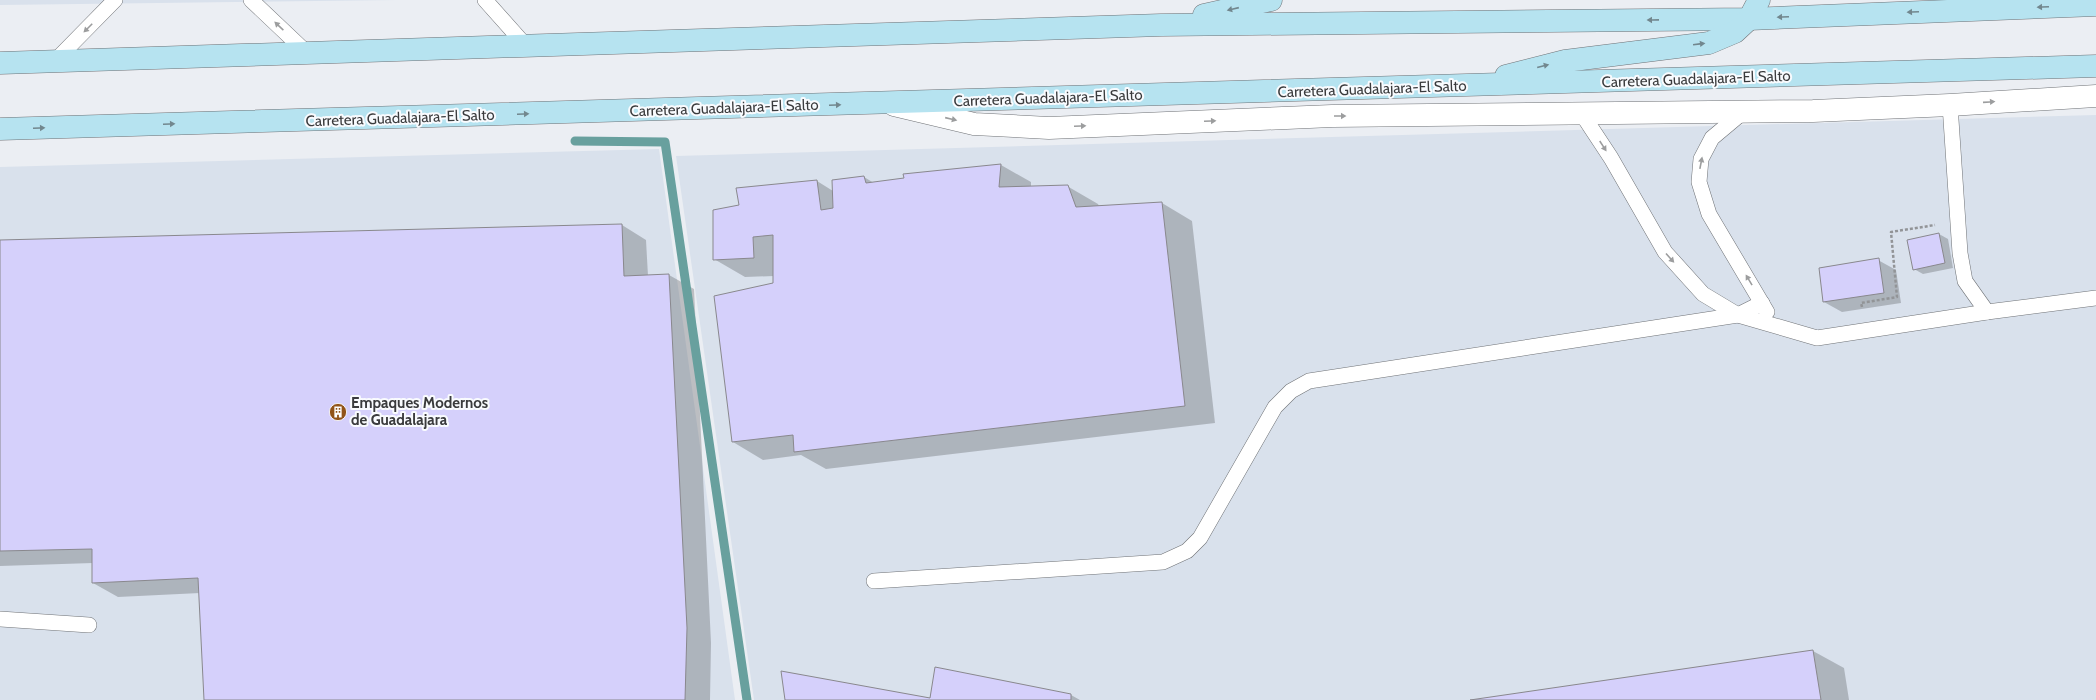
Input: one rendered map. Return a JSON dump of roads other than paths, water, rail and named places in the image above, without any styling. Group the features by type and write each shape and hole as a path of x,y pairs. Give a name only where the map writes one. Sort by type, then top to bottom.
{"main road":[{"path":"1161,25 1271,0"},
{"path":"0,63 1161,25 1754,9 2096,5"},
{"path":"1465,86 1565,61 1709,43 1735,32 1754,9"},
{"name":"Carretera Guadalajara-El Salto","path":"0,129 2096,66"}],"street":[{"path":"885,103 974,124 1049,128 1332,116 1743,112 1950,105 2096,96"}],"lane":[{"path":"55,61 116,0"},
{"path":"251,0 307,53"},
{"path":"485,0 526,46"},
{"path":"1950,105 1960,253 1965,281 1987,312"},
{"path":"1743,112 1712,138 1701,159 1699,182 1709,214 1775,326"},
{"path":"1582,114 1611,158 1665,252 1703,294 1738,315 1817,338 1987,312 2096,298"},
{"path":"874,581 1163,562 1187,551 1200,538 1275,407 1291,391 1309,381 1738,315 1762,303"},
{"path":"0,619 90,625"}],"waterway":[{"path":"575,141 665,142 747,700"}],"place":[{"name":"Empaques Modernos de Guadalajara","path":"338,412"}]}
